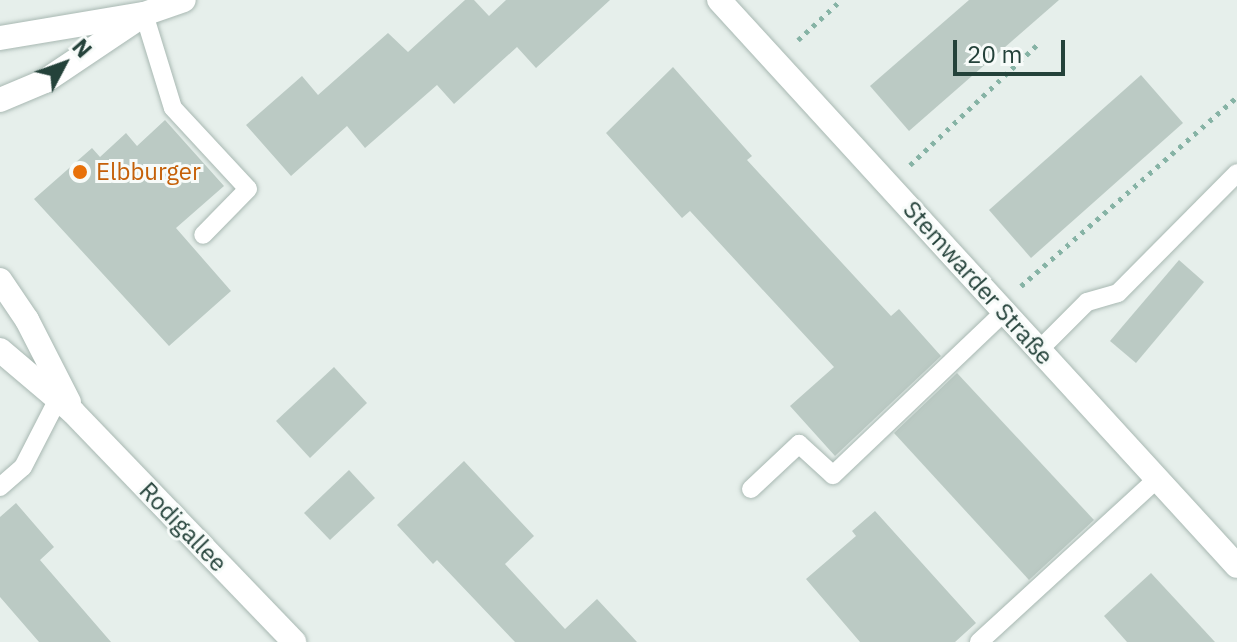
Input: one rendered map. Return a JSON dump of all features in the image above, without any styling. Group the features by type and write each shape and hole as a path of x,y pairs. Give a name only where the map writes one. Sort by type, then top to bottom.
{"main road":[{"name":"Stemwarder Straße","path":"719,0 1237,566"},
{"path":"0,38 165,5"},
{"path":"0,100 45,81 165,5"},
{"name":"Rodigallee","path":"0,280 27,320 66,406"},
{"name":"Rodigallee","path":"0,350 66,406 294,642"}],"lane":[{"path":"165,5 173,108 248,189 203,235"},
{"path":"1039,350 1087,302 1118,293 1237,173"},
{"path":"751,489 799,444 833,475 1001,308"},
{"path":"0,487 23,467 66,406"},
{"path":"979,642 1157,479"}],"path":[{"path":"775,62 841,0"},
{"path":"888,186 1040,42"},
{"path":"1001,308 1237,97"}],"building":[{"path":"465,0 474,0 489,16 506,0 610,0 536,68 517,47 454,104 437,85 365,148 347,126 291,176 246,125 302,76 318,95 388,33 408,52"},
{"path":"969,0 1059,0 909,131 870,86"},
{"path":"673,67 752,156 747,160 891,316 899,309 941,356 835,456 790,406 834,367 690,211 682,218 606,133"},
{"path":"1141,75 1183,123 1031,258 989,210"},
{"path":"165,120 224,186 176,228 231,291 169,346 34,199 92,148 100,157 126,133 137,146"},
{"path":"1179,260 1204,282 1136,363 1110,341"},
{"path":"334,367 367,403 310,458 276,421"},
{"path":"957,373 1094,520 1029,580 894,433"},
{"path":"464,461 534,536 505,564 565,629 597,599 637,642 515,642 437,560 433,564 397,525"},
{"path":"349,470 375,498 330,540 304,513"},
{"path":"16,503 54,547 40,560 111,642 39,642 0,597 0,517"},
{"path":"875,511 976,623 955,642 860,642 806,579 856,536 852,531"},
{"path":"1151,573 1215,642 1127,642 1104,616"}],"place":[{"name":"Elbburger","path":"80,172"}]}
